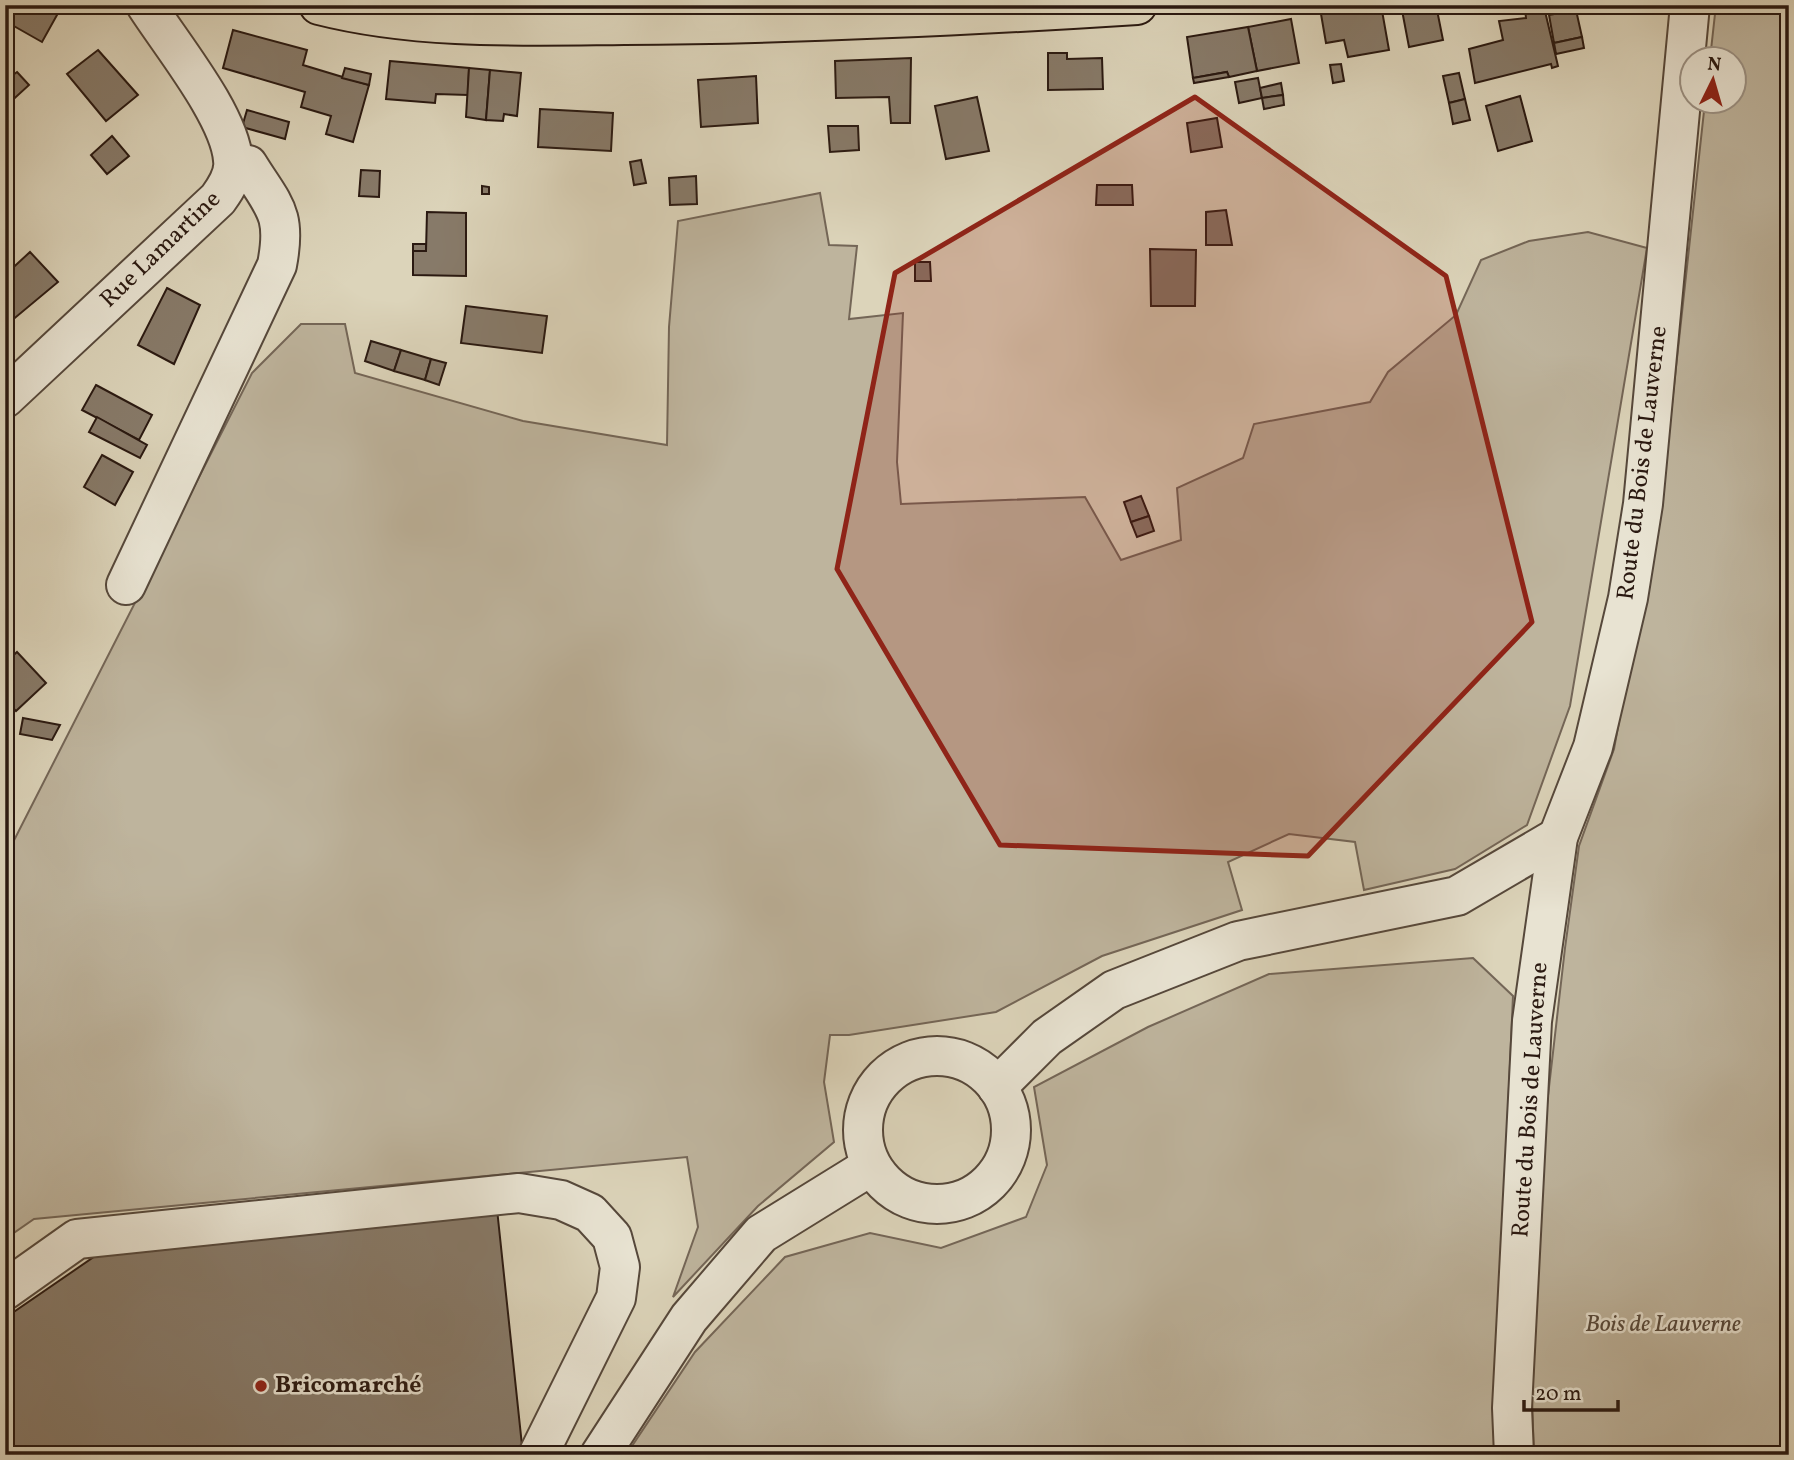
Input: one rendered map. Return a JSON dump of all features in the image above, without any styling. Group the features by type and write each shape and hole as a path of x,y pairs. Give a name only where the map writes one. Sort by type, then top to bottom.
{"main road":[{"path":"319,5 401,20 551,26 786,24 1137,5"}],"street":[{"name":"Rue Lamartine","path":"5,398 218,200 229,183 234,162 229,138 214,109 146,5"},
{"name":"Route du Bois de Lauverne","path":"1514,1455 1512,1408 1532,1021 1558,837 1593,747 1628,598 1641,517 1690,5"},
{"path":"126,585 277,265 282,240 281,220 248,165 234,162"},
{"path":"997,1087 1047,1037 1114,990 1238,941 1457,896 1558,837"},
{"path":"943,1055 965,1061 984,1072 997,1087 1010,1113 1011,1139 1004,1164 988,1184 966,1198 941,1205 915,1202 892,1190 871,1166 864,1148 862,1123 869,1098 881,1079 899,1065 920,1057 943,1055"},
{"path":"600,1455 689,1318 761,1234 871,1166"},
{"path":"5,1290 77,1238 519,1193 561,1200 590,1213 605,1229 612,1237 621,1267 616,1298 538,1455"}],"highlighted area":[{"path":"1195,97 1446,276 1532,622 1308,856 1000,845 837,569 895,273"}],"green space":[{"name":"Bois de Lauverne","path":"1716,5 1789,5 1789,1455 1534,1455 1532,1400 1545,1122 1579,846 1614,749 1664,477 1703,116 1748,116 1748,46 1711,46"},
{"path":"820,193 829,245 857,246 849,319 903,313 897,462 901,504 1085,497 1121,560 1181,540 1177,488 1243,458 1254,424 1370,402 1388,372 1456,315 1481,260 1529,241 1588,232 1647,248 1570,706 1527,825 1455,869 1364,890 1355,842 1289,834 1228,862 1242,910 1102,956 996,1012 849,1035 830,1035 824,1082 834,1142 758,1206 673,1297 698,1227 687,1157 34,1219 5,1239 5,858 252,373 301,324 345,324 355,373 523,421 667,445 669,327 678,221"},
{"path":"1473,958 1513,996 1496,1381 1499,1455 626,1455 695,1352 785,1257 870,1233 941,1248 1026,1217 1047,1165 1034,1087 1148,1027 1269,974"}],"building":[{"path":"5,5 62,6 42,42 5,21"},
{"path":"1363,5 1381,5 1389,50 1348,57 1344,40 1326,43 1321,14"},
{"path":"1401,5 1436,5 1443,40 1409,47"},
{"path":"1544,7 1558,66 1552,68 1551,64 1475,83 1469,49 1503,40 1499,21 1526,18 1525,9"},
{"path":"1576,10 1582,37 1554,43 1549,15"},
{"path":"1291,19 1299,63 1257,71 1248,27"},
{"path":"1248,27 1257,71 1229,77 1227,72 1193,78 1187,37"},
{"path":"233,30 307,50 303,65 369,85 353,142 326,134 331,116 301,107 305,92 223,68"},
{"path":"1582,37 1584,48 1556,54 1554,43"},
{"path":"98,50 138,95 106,121 67,74"},
{"path":"1048,53 1067,53 1067,59 1102,58 1103,89 1048,90"},
{"path":"911,58 910,123 891,123 889,97 836,98 835,61"},
{"path":"390,61 469,68 468,95 436,94 435,103 386,99"},
{"path":"1341,64 1344,81 1333,83 1330,65"},
{"path":"345,68 371,74 369,85 342,78"},
{"path":"469,68 490,70 486,120 466,117"},
{"path":"490,70 521,73 517,116 504,114 503,121 486,120"},
{"path":"17,72 29,85 6,106 10,110 5,114 5,75 9,78"},
{"path":"1227,72 1229,77 1194,83 1193,78"},
{"path":"1459,73 1465,99 1449,103 1443,76"},
{"path":"756,76 758,123 701,127 698,80"},
{"path":"1258,78 1262,98 1239,103 1235,82"},
{"path":"1281,83 1283,95 1262,98 1260,88"},
{"path":"1283,95 1284,105 1264,109 1262,98"},
{"path":"1520,96 1532,141 1498,151 1486,106"},
{"path":"977,97 989,151 946,159 935,106"},
{"path":"1465,99 1470,120 1453,124 1449,103"},
{"path":"540,109 613,113 611,151 538,147"},
{"path":"247,110 289,122 285,139 242,127"},
{"path":"1217,118 1222,147 1191,152 1187,123"},
{"path":"828,126 858,126 859,150 830,152"},
{"path":"112,136 129,156 107,174 91,155"},
{"path":"641,160 646,183 634,185 630,162"},
{"path":"361,170 380,171 379,197 359,196"},
{"path":"696,176 697,204 670,205 669,178"},
{"path":"1097,185 1132,185 1133,205 1096,205"},
{"path":"482,186 489,187 489,194 482,194"},
{"path":"1226,210 1232,245 1206,245 1206,212"},
{"path":"427,212 466,213 466,276 413,275 413,251 426,251"},
{"path":"413,244 426,244 426,251 413,251"},
{"path":"1150,249 1196,250 1195,306 1151,306"},
{"path":"30,252 58,282 10,322 5,317 5,275"},
{"path":"915,262 930,262 931,281 915,281"},
{"path":"167,288 200,305 174,364 138,345"},
{"path":"466,306 547,316 542,353 461,343"},
{"path":"371,341 401,350 394,371 365,361"},
{"path":"401,350 431,359 425,380 394,371"},
{"path":"431,359 446,363 439,385 425,380"},
{"path":"96,385 152,415 139,440 82,410"},
{"path":"97,417 147,445 140,458 89,432"},
{"path":"102,455 133,472 115,505 84,487"},
{"path":"1141,496 1149,516 1131,522 1124,502"},
{"path":"1149,516 1154,531 1137,537 1131,522"},
{"path":"17,652 46,683 16,711 5,700 5,663"},
{"path":"23,718 60,725 52,740 20,734"},
{"name":"Bricomarché","path":"497,1209 523,1455 5,1455 5,1318 101,1252"}],"place":[{"name":"Bricomarché","path":"261,1386"}]}
